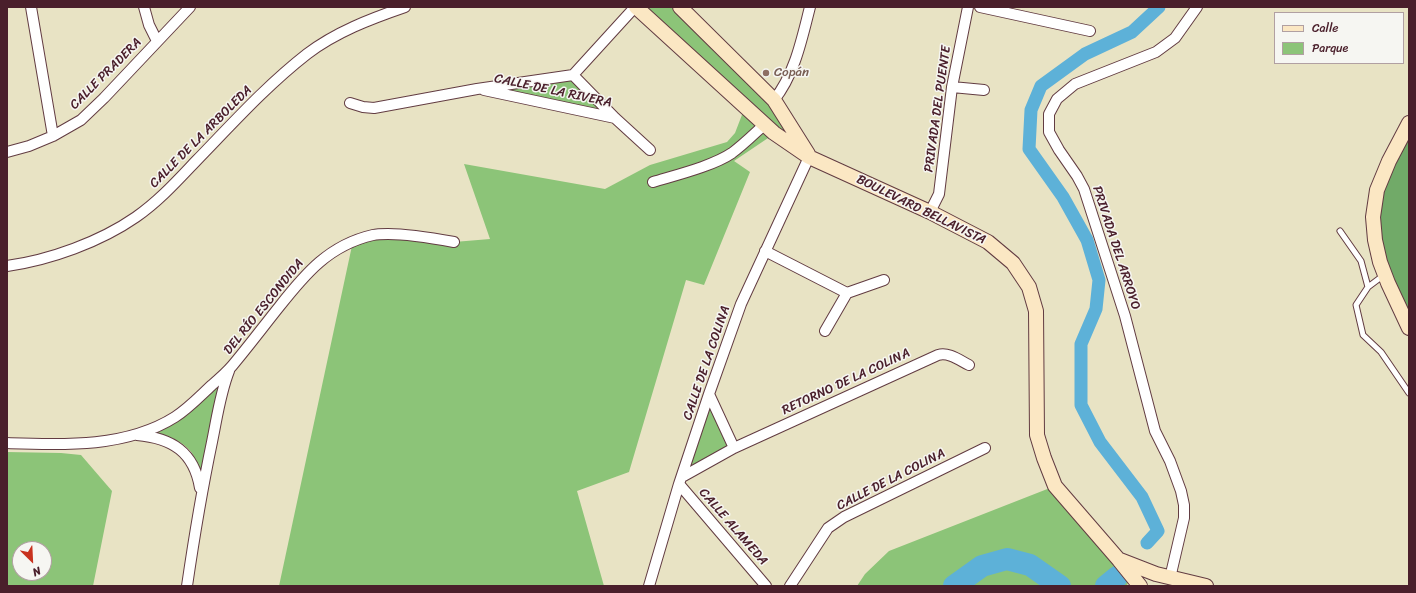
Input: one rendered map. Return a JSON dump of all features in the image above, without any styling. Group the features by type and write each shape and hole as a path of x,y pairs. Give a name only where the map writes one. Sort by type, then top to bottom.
{"main road":[{"name":"BOULEVARD BELLAVISTA","path":"635,7 774,134 809,156 930,212 988,242 1013,263 1029,287 1036,310 1037,435 1055,486 1123,562 1140,586"},
{"path":"680,7 774,100 809,156"},
{"path":"1408,125 1409,141"},
{"path":"1408,125 1389,161 1377,190 1373,217 1375,240 1384,275 1409,328"},
{"name":"BOULEVARD BELLAVISTA","path":"1123,562 1155,574 1206,586"}],"street":[{"path":"31,7 53,136"},
{"path":"144,7 157,41"},
{"name":"CALLE PRADERA","path":"7,152 29,146 53,136 81,120 104,98 190,7"},
{"name":"CALLE DE LA ARBOLEDA","path":"7,266 26,263 70,250 107,234 136,217 164,194 258,98 308,53 337,35 370,19 404,7"},
{"name":"CALLE DE LA RIVERA","path":"350,103 363,107 374,108 477,89 573,75 635,7"},
{"path":"774,100 783,89 790,76 810,7"},
{"name":"PRIVADA DEL PUENTE","path":"930,212 939,194 952,87 968,7"},
{"path":"980,7 1090,31"},
{"name":"PRIVADA DEL ARROYO","path":"1170,578 1184,518 1184,505 1181,491 1170,460 1155,430 1125,316 1084,189 1049,132 1049,114 1058,99 1074,84 1156,52 1175,38 1197,7"},
{"name":"CALLE DE LA RIVERA","path":"573,75 615,118"},
{"path":"952,87 984,90"},
{"name":"CALLE DE LA RIVERA","path":"477,89 615,118"},
{"path":"615,118 650,150"},
{"path":"654,182 717,161 743,145 764,125"},
{"name":"CALLE DE LA COLINA","path":"648,586 709,394 741,304 809,156"},
{"name":"DEL RÍO ESCONDIDA","path":"231,368 301,279 319,261 337,248 374,234 407,234 454,242"},
{"path":"766,251 847,293"},
{"path":"825,331 847,293 884,280"},
{"name":"RETORNO DE LA COLINA","path":"681,480 734,448 938,355 944,353 969,365"},
{"path":"7,442 69,444 93,442 134,435 159,426 175,417 192,405 231,368"},
{"path":"187,586 201,496 220,401 224,384 231,368"},
{"path":"709,394 734,448"},
{"path":"134,435 148,436 158,439 182,450 198,474 201,496"},
{"name":"CALLE DE LA COLINA","path":"790,586 828,528 844,517 985,448"},
{"name":"CALLE ALAMEDA","path":"681,480 766,586"}],"lane":[{"path":"1340,231 1361,261 1368,287"},
{"path":"1384,275 1368,287 1356,304 1363,335 1381,352 1409,393"}],"green space":[{"path":"636,7 680,7 774,100 809,157 774,134 734,161 750,172 704,285 686,280 629,472 577,491 604,586 279,586 353,241 374,234 454,242 490,239 464,164 605,189 650,165 727,142 735,133 745,107"},
{"path":"573,75 615,118 477,89"},
{"path":"1407,126 1409,141 1409,328 1388,283 1373,217"},
{"path":"228,363 224,374 202,484 195,460 188,448 172,438 147,431 193,402"},
{"path":"709,394 734,448 682,477"},
{"path":"7,452 81,455 112,491 93,586 7,586"},
{"path":"1055,486 1130,574 1127,586 857,586 865,574 889,551"}],"waterway":[{"path":"1147,543 1158,531 1142,497 1100,442 1081,405 1081,344 1096,309 1099,280 1087,240 1063,197 1029,149 1031,110 1041,86 1085,54 1132,32 1159,7"},
{"path":"954,586 982,566 1007,559 1030,565 1060,586"},
{"path":"1106,586 1117,577"}],"place":[{"name":"Copán","path":"766,73"}]}
